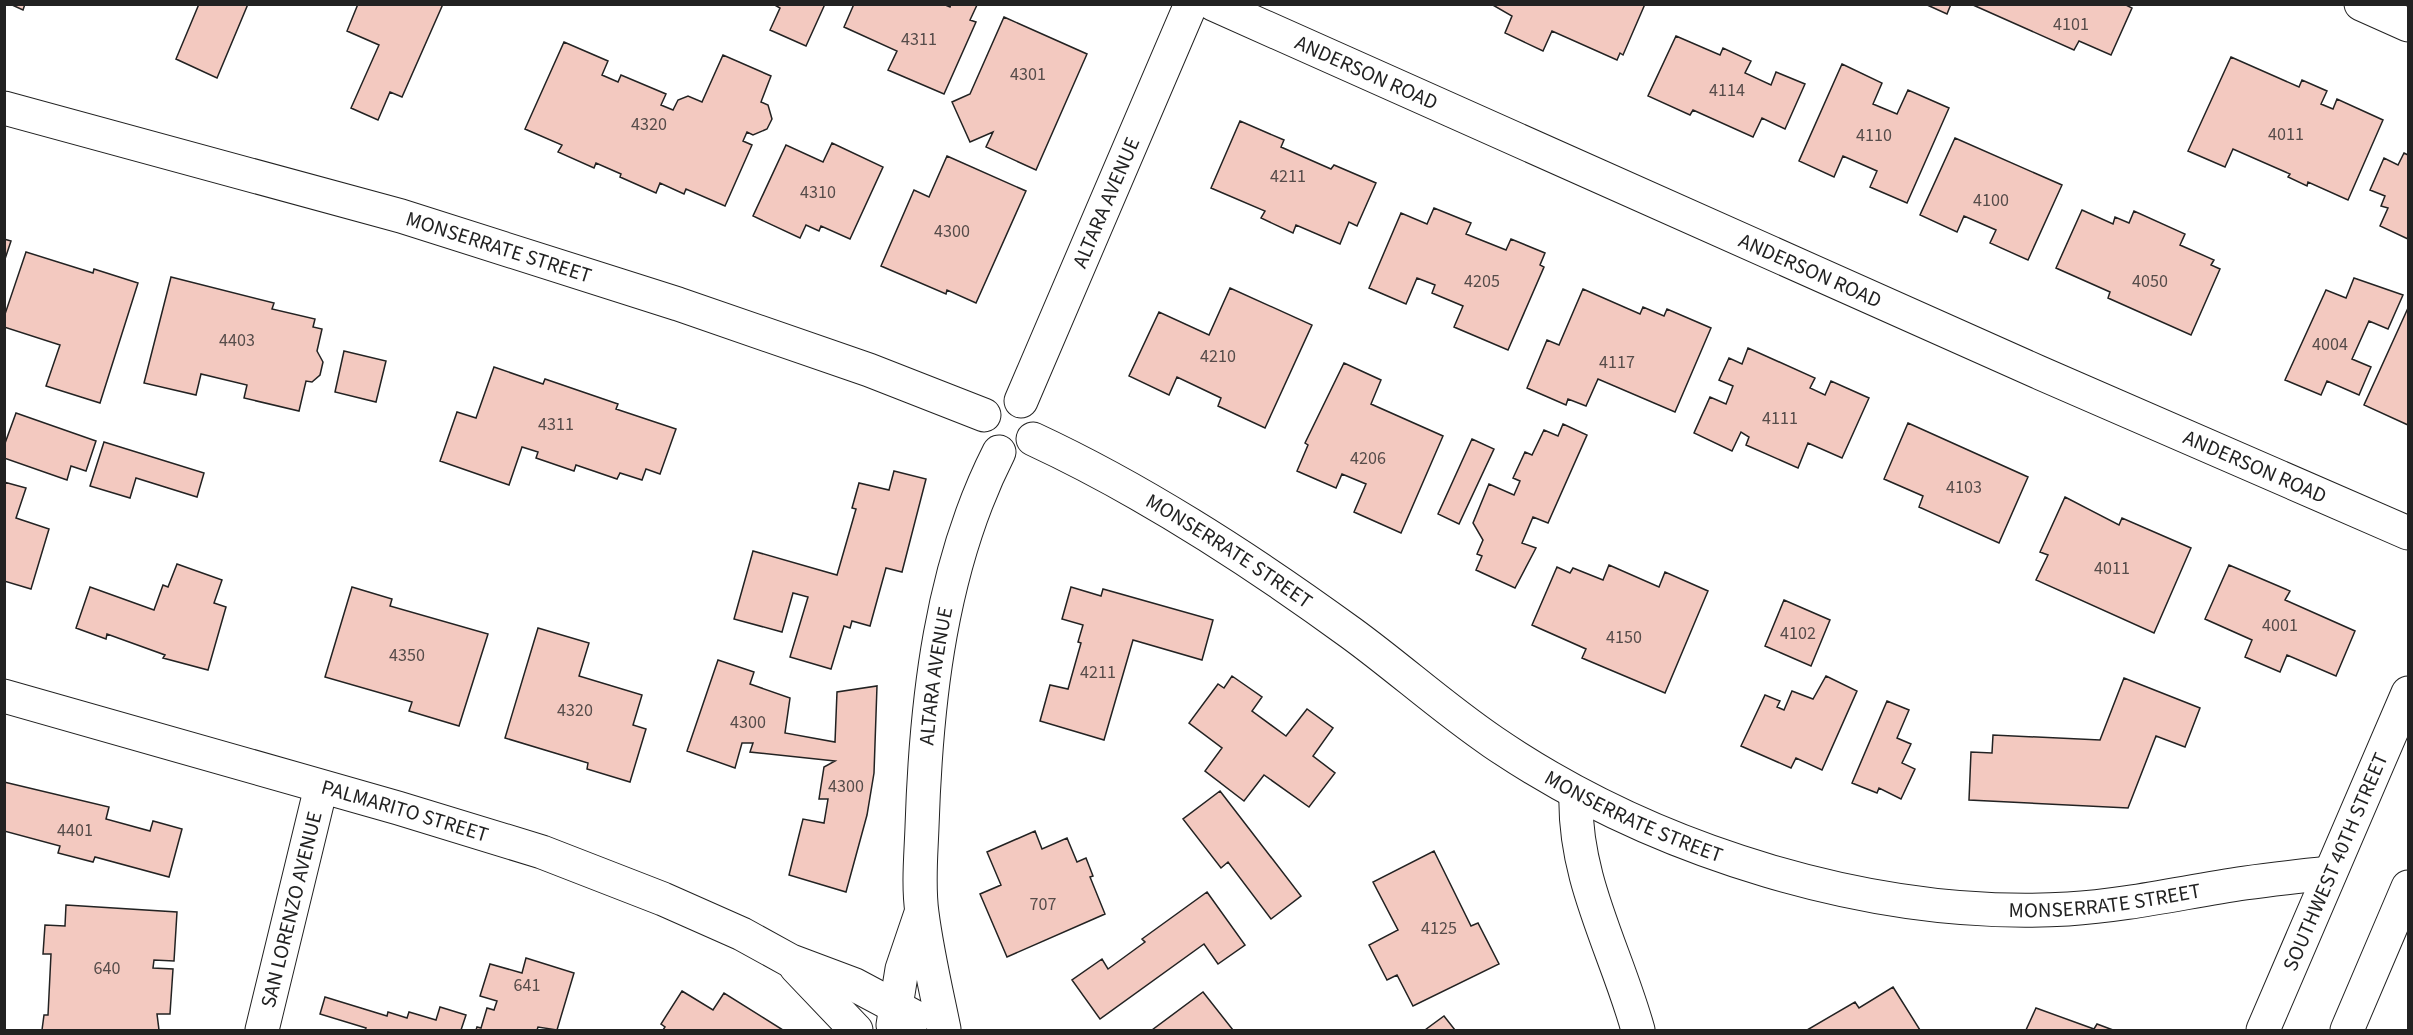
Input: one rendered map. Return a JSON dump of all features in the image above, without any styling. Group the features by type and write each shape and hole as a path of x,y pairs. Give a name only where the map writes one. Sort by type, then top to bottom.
{"street":[{"name":"ALTARA AVENUE","path":"1021,401 1191,4"},
{"name":"ANDERSON ROAD","path":"1213,4 2028,367 2409,533"},
{"path":"2361,4 2409,25"},
{"name":"MONSERRATE STREET","path":"4,108 412,219 779,339 869,370 984,415"},
{"path":"1013,399 1021,401 1033,413 1036,422 1033,439 1015,453 999,452 986,441 982,424 984,415 995,402 1013,399"},
{"name":"MONSERRATE STREET","path":"1033,439 1112,480 1245,560 1348,631 1491,740 1576,793 1622,816 1707,850 1820,883 1918,904 2025,910 2068,909 2146,902 2246,883 2330,873"},
{"name":"ALTARA AVENUE","path":"914,1023 921,911 923,790 935,667 962,546 983,484 999,452"},
{"name":"SOUTHWEST 40TH STREET","path":"2263,1030 2409,693"},
{"name":"PALMARITO STREET","path":"4,696 476,831 553,856 663,899 742,934 791,961 855,985 914,1023"},
{"name":"SAN LORENZO AVENUE","path":"262,1030 321,787"},
{"path":"1576,793 1575,819 1584,875 1638,1030"},
{"path":"2347,1030 2409,887"},
{"name":"ALTARA AVENUE","path":"914,1023 902,969 921,911"},
{"name":"PALMARITO STREET","path":"791,961 856,1030"}],"building":[{"path":"10,4 25,4 23,10"},
{"path":"199,4 248,4 217,78 176,59"},
{"path":"358,4 443,4 402,97 390,92 378,120 351,108 379,45 347,31"},
{"path":"773,4 825,4 806,46 770,30 780,8"},
{"path":"854,4 943,4 950,7 951,4 977,5 970,20 976,22 944,94 888,70 897,51 844,27"},
{"path":"1491,4 1645,4 1623,55 1620,53 1617,60 1552,31 1543,51 1505,33 1512,16"},
{"path":"1925,4 1951,4 1947,14"},
{"path":"2124,4 2132,8 2111,55 2079,41 2074,50 1973,5"},
{"path":"1004,17 1087,54 1036,170 986,147 993,132 970,142 952,102 970,94"},
{"path":"1676,36 1720,55 1723,48 1751,61 1745,73 1771,85 1776,72 1805,84 1785,129 1762,118 1753,137 1693,110 1690,115 1648,96"},
{"path":"564,42 608,61 602,75 618,82 621,75 666,94 661,105 673,110 678,100 688,96 702,102 723,55 771,76 761,102 768,105 772,119 767,129 753,135 747,132 743,141 752,145 725,206 686,189 684,194 660,183 656,193 596,163 594,168 558,152 562,145 525,129"},
{"path":"2231,57 2299,87 2302,80 2327,91 2321,104 2333,109 2337,99 2383,120 2348,200 2308,182 2307,186 2288,177 2290,174 2233,149 2225,167 2188,151"},
{"path":"1842,64 1882,83 1873,104 1897,114 1908,90 1949,108 1907,203 1870,187 1877,171 1843,156 1834,177 1799,161"},
{"path":"1240,121 1284,140 1281,147 1331,169 1334,165 1376,183 1357,226 1349,222 1340,244 1296,225 1293,233 1261,218 1265,211 1211,188"},
{"path":"1955,138 2062,185 2028,260 1990,243 1996,230 1964,216 1957,232 1920,215"},
{"path":"832,143 883,167 850,239 821,226 819,231 806,225 800,238 753,216 786,145 823,162"},
{"path":"2404,153 2408,155 2408,239 2380,226 2388,208 2381,206 2385,196 2370,190 2384,158 2398,165"},
{"path":"947,156 1026,191 976,303 947,290 946,294 881,266 914,190 929,197"},
{"path":"1434,208 1471,223 1466,234 1506,250 1511,239 1545,253 1540,265 1544,267 1508,350 1454,327 1463,306 1432,293 1435,285 1417,278 1406,304 1369,288 1401,213 1427,224"},
{"path":"2082,210 2113,224 2115,217 2129,223 2134,211 2185,234 2180,245 2214,260 2211,265 2220,269 2191,335 2108,298 2110,292 2056,268"},
{"path":"4,239 11,241 4,262"},
{"path":"26,252 93,273 94,269 138,283 100,403 46,386 60,345 4,327 4,317"},
{"path":"171,277 274,303 272,309 315,319 313,327 322,329 317,351 323,362 320,375 312,382 306,381 299,411 244,398 247,385 201,374 196,395 144,383"},
{"path":"2354,278 2403,295 2388,329 2369,321 2352,359 2371,367 2359,395 2327,381 2321,395 2285,380 2326,290 2346,298"},
{"path":"1230,288 1312,325 1265,428 1218,406 1221,398 1177,377 1169,395 1129,376 1159,312 1209,335"},
{"path":"1583,289 1640,314 1643,307 1664,316 1667,309 1711,328 1675,412 1598,379 1586,406 1568,399 1566,405 1527,388 1547,340 1559,345"},
{"path":"2408,308 2408,425 2364,405"},
{"path":"1748,348 1815,378 1810,388 1825,395 1831,381 1869,398 1842,458 1808,443 1798,468 1746,445 1749,437 1741,432 1732,451 1694,433 1710,397 1726,404 1733,386 1719,380 1729,358 1742,364"},
{"path":"344,351 386,361 376,402 335,392"},
{"path":"1344,363 1381,380 1371,404 1443,436 1401,533 1354,512 1366,484 1342,474 1336,488 1297,471 1308,445 1305,443"},
{"path":"494,367 543,384 545,379 618,404 616,409 676,429 660,474 646,469 642,480 620,473 617,479 576,465 574,471 536,458 538,452 522,447 509,485 440,461 457,412 476,418"},
{"path":"16,413 96,441 86,471 71,466 67,480 4,458 4,446"},
{"path":"1908,423 2028,477 1999,543 1919,507 1923,496 1884,479"},
{"path":"1563,424 1587,435 1548,523 1533,517 1522,543 1536,548 1515,588 1476,570 1482,556 1477,554 1483,540 1473,523 1489,484 1514,495 1520,481 1513,478 1525,452 1532,455 1544,430 1558,436"},
{"path":"1472,439 1494,449 1459,524 1438,514"},
{"path":"104,442 204,473 197,497 136,478 130,498 90,486"},
{"path":"894,471 926,479 902,572 886,568 870,626 852,621 850,628 844,626 831,669 790,657 808,597 793,593 782,632 734,619 753,551 837,575 856,509 852,508 859,483 889,490"},
{"path":"4,482 26,488 16,518 49,529 31,589 4,581"},
{"path":"2065,497 2119,525 2122,518 2191,548 2154,633 2036,580 2048,555 2040,552"},
{"path":"177,564 222,580 214,603 226,607 208,670 163,658 165,655 107,634 106,639 76,628 90,587 154,610 163,585 168,587"},
{"path":"1609,565 1659,587 1665,572 1708,591 1665,693 1582,658 1586,649 1532,625 1557,567 1570,573 1573,568 1603,580"},
{"path":"2229,565 2290,591 2285,600 2355,631 2336,676 2287,655 2280,672 2245,657 2252,640 2205,619"},
{"path":"352,587 392,599 390,606 488,634 459,726 409,711 412,702 325,677"},
{"path":"1071,587 1101,596 1103,589 1213,620 1202,660 1133,640 1104,740 1040,721 1050,685 1068,689 1081,643 1078,642 1083,625 1062,619"},
{"path":"1784,600 1830,620 1811,666 1765,646"},
{"path":"538,628 589,643 579,676 642,695 633,725 646,729 630,782 587,769 588,763 505,738"},
{"path":"718,660 754,672 750,684 790,698 785,733 835,742 837,692 877,686 874,773 867,815 846,892 789,875 803,819 824,823 828,799 819,799 824,767 835,761 750,752 753,743 742,743 735,768 687,751"},
{"path":"1232,676 1262,697 1252,711 1286,736 1307,709 1333,728 1313,756 1335,773 1309,807 1264,775 1244,801 1205,771 1222,748 1189,723 1218,684 1224,688"},
{"path":"1826,676 1857,691 1822,770 1796,758 1791,768 1741,746 1765,695 1780,701 1777,707 1784,710 1792,691 1813,699"},
{"path":"2124,678 2200,708 2185,747 2156,736 2128,808 1969,800 1971,752 1992,753 1993,735 2100,740"},
{"path":"1887,701 1909,710 1897,738 1911,744 1902,763 1915,769 1901,799 1879,788 1877,793 1852,783"},
{"path":"4,782 109,807 106,819 150,831 153,821 182,829 169,877 95,857 93,862 58,853 60,846 4,831"},
{"path":"1220,791 1301,896 1271,919 1228,862 1221,868 1183,819"},
{"path":"1035,831 1042,849 1067,838 1077,862 1086,858 1093,876 1090,877 1105,914 1007,957 980,894 1001,885 987,852"},
{"path":"1434,851 1471,926 1478,923 1499,964 1413,1006 1397,975 1387,980 1369,945 1398,930 1373,882"},
{"path":"1207,892 1245,945 1218,964 1204,944 1100,1019 1072,980 1102,959 1108,969 1145,942 1142,939"},
{"path":"66,905 177,912 174,961 154,960 153,968 173,969 170,1014 157,1014 159,1030 42,1030 44,1015 48,1015 51,954 43,954 45,925 65,926"},
{"path":"526,958 574,973 557,1030 538,1027 537,1030 476,1030 477,1027 481,1028 487,1008 494,1010 497,1001 480,996 490,964 522,973"},
{"path":"1893,987 1920,1030 1807,1030 1855,1002 1859,1008"},
{"path":"682,991 713,1010 724,993 783,1030 663,1030 665,1027 661,1024"},
{"path":"1203,992 1233,1030 1152,1030"},
{"path":"325,997 387,1016 388,1012 407,1018 409,1012 436,1020 440,1007 466,1015 461,1030 365,1030 366,1028 320,1014"},
{"path":"2036,1008 2094,1029 2097,1024 2113,1030 2026,1030"},
{"path":"1444,1016 1455,1030 1425,1030"}]}
